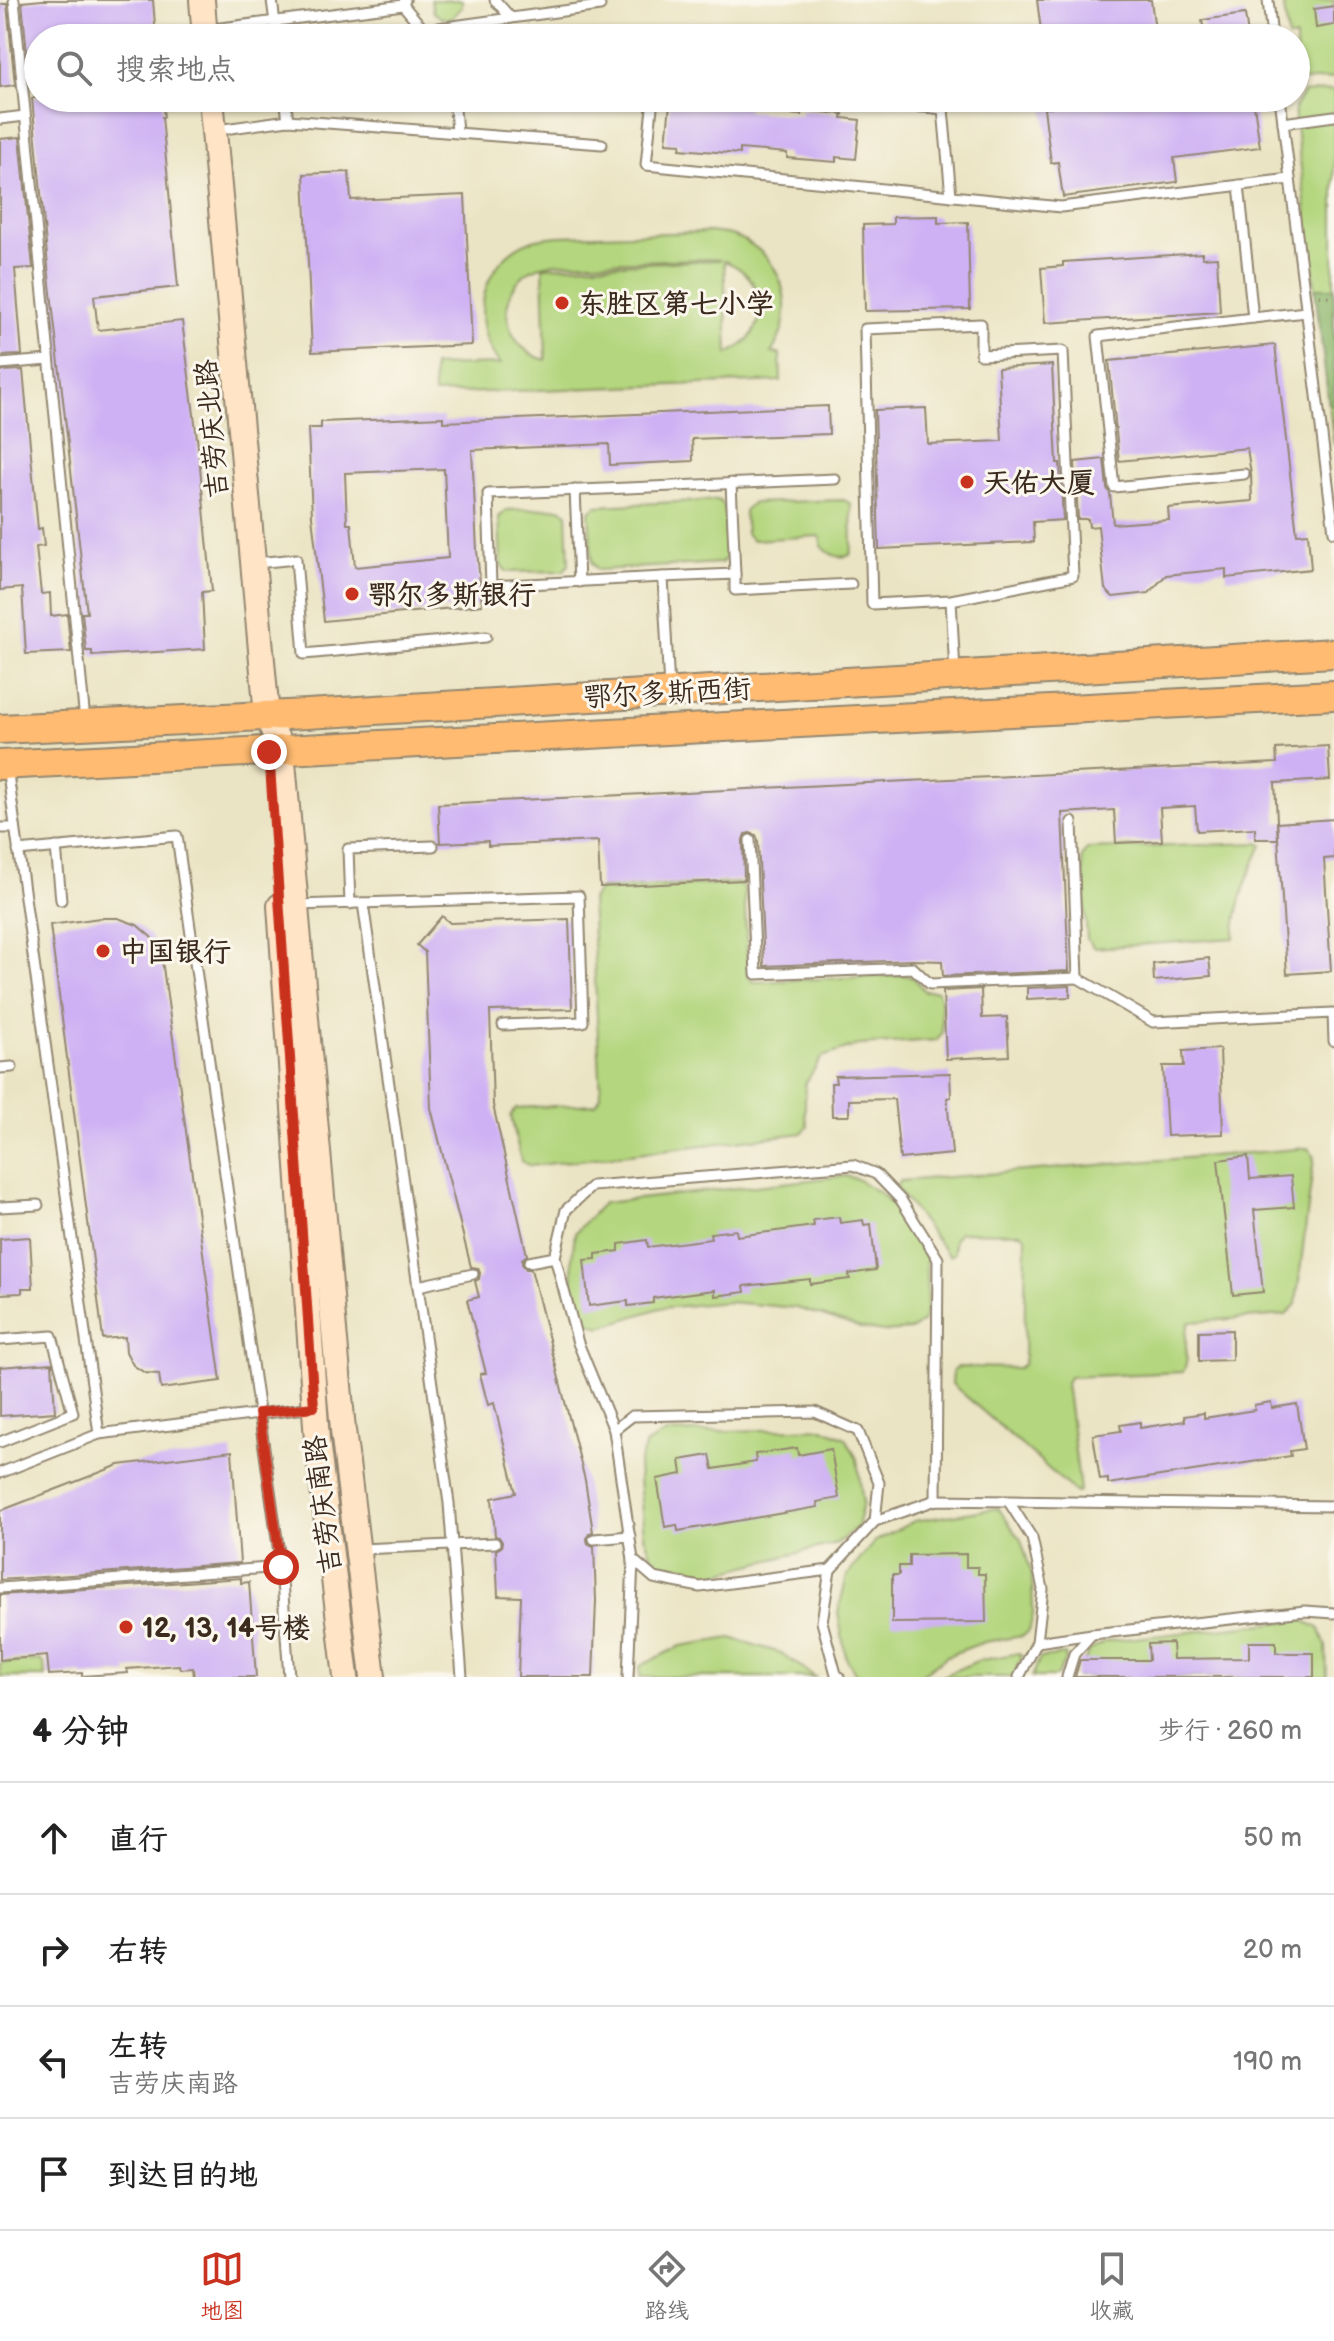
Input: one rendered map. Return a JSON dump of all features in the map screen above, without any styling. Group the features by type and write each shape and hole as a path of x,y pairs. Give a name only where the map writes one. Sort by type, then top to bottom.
{"main road":[{"path":"202,0 204,24"},
{"name":"吉劳庆北路","path":"212,112 267,716 276,751"},
{"name":"鄂尔多斯西街","path":"0,729 1334,653"},
{"name":"鄂尔多斯西街","path":"3,765 1334,695"},
{"name":"吉劳庆南路","path":"276,751 296,905 343,1430 373,1677"},
{"name":"吉劳庆南路","path":"276,751 314,1407 346,1677"}],"lane":[{"path":"14,0 24,105"},
{"path":"272,0 275,22"},
{"path":"495,0 511,18"},
{"path":"1268,0 1271,24"},
{"path":"263,24 404,2 420,24"},
{"path":"468,24 600,6"},
{"path":"25,112 85,725"},
{"path":"287,112 288,120"},
{"path":"455,112 457,132"},
{"path":"652,112 646,165 1061,207 1290,179"},
{"path":"943,112 951,196"},
{"path":"1282,112 1334,532"},
{"path":"0,119 25,116"},
{"path":"1283,123 1334,116"},
{"path":"214,130 288,120 602,144"},
{"path":"1239,185 1253,318"},
{"path":"1244,474 1114,487 1098,336 1306,312"},
{"path":"981,324 981,355 1063,351 1073,576 951,600 872,604 865,329 981,324"},
{"path":"0,364 49,360"},
{"path":"735,574 491,586 488,494 835,479"},
{"path":"731,483 735,590 851,584"},
{"path":"575,490 579,582"},
{"path":"253,564 296,559 304,654 486,637"},
{"path":"663,577 669,692"},
{"path":"951,600 955,675"},
{"path":"3,765 15,828 99,1434"},
{"path":"1072,822 1078,978"},
{"path":"0,828 15,828"},
{"path":"18,851 177,836 281,1567 289,1677"},
{"path":"750,840 756,974 913,968 930,984 1078,978 1153,1022 1333,1013 1334,1041"},
{"path":"350,904 348,849 433,846"},
{"path":"56,847 61,900"},
{"path":"296,905 579,896 583,1022 503,1025"},
{"path":"363,903 449,1503 462,1677"},
{"path":"0,1068 12,1067"},
{"path":"628,1677 633,1560 614,1430 578,1343 555,1257 566,1210 592,1186 853,1165 876,1174 901,1200 938,1259 936,1500"},
{"path":"0,1207 38,1205"},
{"path":"529,1262 555,1257"},
{"path":"418,1286 473,1274"},
{"path":"0,1340 52,1336 73,1413 0,1442"},
{"path":"0,1473 99,1434 314,1407"},
{"path":"614,1430 632,1416 815,1412 858,1431 879,1483 875,1521"},
{"path":"836,1676 822,1622 830,1570 875,1521 936,1500 1334,1506"},
{"path":"1009,1502 1032,1538 1043,1589 1037,1642 1019,1677"},
{"path":"594,1539 630,1536"},
{"path":"357,1550 495,1543"},
{"path":"633,1560 654,1578 700,1587 830,1570"},
{"path":"0,1588 281,1567"},
{"path":"1037,1642 1305,1611 1334,1613"},
{"path":"1067,1677 1074,1654 1092,1634"}],"green space":[{"path":"431,0 462,0 462,7 452,18 442,18 433,12"},
{"path":"1283,0 1334,0 1334,78 1310,81 1310,24 1286,24"},
{"path":"1334,90 1334,446 1294,112 1310,112 1310,92"},
{"path":"709,232 731,235 751,244 775,269 782,285 784,319 780,337 771,353 780,354 781,381 434,394 433,366 500,364 490,348 482,311 491,276 501,261 515,249 536,239","holes":["721,260 543,267 546,360 522,347 509,324 507,311 515,285 525,274 540,267 555,263","724,261 734,265 751,280 760,311 751,337 728,354"]},
{"path":"1315,288 1334,288 1334,405 1329,405"},
{"path":"718,500 724,505 727,557 721,563 598,570 592,563 589,512 596,506"},
{"path":"844,500 851,504 850,555 842,557 831,554 821,546 818,536 753,540 746,534 744,511 752,503"},
{"path":"561,508 567,513 569,565 563,571 507,572 501,565 499,517 507,510"},
{"path":"1262,845 1244,890 1234,938 1094,948 1087,939 1082,857 1087,849"},
{"path":"738,883 744,889 748,976 754,982 906,975 915,979 924,991 938,991 942,1033 937,1040 859,1045 822,1057 805,1084 808,1126 802,1133 530,1166 521,1161 511,1116 516,1108 596,1104 601,1096 591,900 600,889"},
{"path":"1309,1148 1314,1158 1296,1304 1286,1315 1190,1322 1183,1372 1069,1377 1066,1383 1080,1490 1076,1493 952,1384 953,1371 958,1367 1019,1368 1024,1364 1026,1238 1022,1233 959,1232 954,1239 954,1254 949,1256 896,1187 900,1181"},
{"path":"845,1176 857,1179 883,1195 904,1220 926,1259 927,1308 922,1322 911,1330 883,1332 797,1308 728,1302 660,1308 601,1327 587,1322 577,1306 572,1259 575,1233 603,1203"},
{"path":"823,1428 846,1438 857,1459 863,1503 857,1527 837,1543 711,1575 667,1570 652,1556 644,1536 638,1467 646,1444 667,1433"},
{"path":"998,1508 1021,1540 1032,1575 1033,1615 1029,1631 1023,1636 984,1642 947,1656 918,1677 858,1677 846,1658 838,1613 847,1576 874,1542 914,1521"},
{"path":"1302,1620 1319,1628 1326,1646 1327,1677 1077,1677 1089,1651 1107,1641"},
{"path":"731,1638 781,1653 815,1677 640,1677 640,1666 681,1646"},
{"path":"1019,1653 1022,1656 1014,1677 940,1677 977,1661"},
{"path":"1065,1655 1066,1659 1056,1677 1032,1677 1040,1658"},
{"path":"40,1660 44,1664 45,1677 0,1677 0,1663"}],"building":[{"path":"153,0 155,24 24,24 22,2"},
{"path":"1037,0 1151,0 1154,24 1040,24"},
{"path":"0,4 7,4 15,85 0,87"},
{"path":"1334,6 1334,25 1316,28 1314,9"},
{"path":"1245,14 1246,24 1203,24 1202,20"},
{"path":"33,112 163,112 178,287 94,296 98,330 182,321 212,591 202,592 205,649 92,656 92,651 86,651 82,613 87,613"},
{"path":"669,112 801,115 801,112 822,112 860,120 856,159 836,157 836,162 787,158 787,153 740,149 740,154 680,149 681,144 666,143"},
{"path":"1045,112 1255,112 1260,147 1174,158 1177,182 1063,197 1058,162 1051,163"},
{"path":"20,137 33,268 15,269 22,355 0,356 0,139"},
{"path":"349,172 351,200 465,195 472,345 312,352 304,174"},
{"path":"938,216 938,223 968,222 970,309 865,311 863,225 893,224 893,217"},
{"path":"1202,253 1202,258 1217,257 1220,312 1045,323 1041,268 1063,266 1063,262"},
{"path":"1275,345 1297,534 1308,533 1311,569 1226,578 1226,569 1166,575 1149,593 1113,597 1105,589 1098,526 1089,527 1088,519 1078,519 1075,462 1104,459 1113,524 1169,520 1168,508 1252,501 1247,448 1119,461 1109,361"},
{"name":"天佑大厦","path":"1052,365 1063,520 1033,522 1034,542 879,549 875,410 926,408 928,444 1002,441 998,368"},
{"path":"23,370 38,529 42,528 44,546 36,547 41,594 50,593 51,616 67,614 71,652 26,654 22,588 0,590 0,371"},
{"path":"828,406 829,434 692,439 693,461 610,465 609,444 472,450 482,605 324,621 312,516 308,428 321,428 321,422 443,417 443,422","holes":["444,469 448,558 355,567 351,524 347,524 345,473"]},
{"path":"1328,746 1330,780 1275,783 1278,839 1255,839 1255,828 1197,831 1195,806 1160,808 1162,841 1116,843 1114,810 1062,813 1069,971 943,976 942,961 913,960 764,966 758,840 756,835 750,833 745,834 743,840 744,880 600,887 598,841 488,846 488,841 440,843 438,804 1277,763 1276,749"},
{"path":"1334,819 1334,858 1324,859 1331,971 1287,974 1277,823"},
{"path":"442,916 450,923 569,919 572,1009 490,1011 493,1105 527,1255 522,1259 522,1264 526,1269 531,1269 585,1480 593,1532 587,1539 588,1544 594,1546 596,1600 593,1677 518,1677 521,1597 498,1596 496,1550 502,1542 495,1536 492,1498 516,1493 494,1403 488,1405 480,1374 486,1373 467,1300 479,1297 475,1281 480,1273 478,1268 471,1267 431,1108 425,952 417,945"},
{"path":"118,918 137,925 151,937 161,953 221,1381 161,1389 159,1374 145,1373 133,1365 126,1352 125,1337 103,1339 50,925"},
{"path":"1209,958 1211,976 1154,981 1153,964"},
{"path":"1070,986 1070,997 1027,999 1027,988"},
{"path":"981,989 982,1018 1007,1017 1009,1056 946,1059 943,991"},
{"path":"1220,1049 1223,1134 1167,1136 1163,1066 1184,1066 1183,1051"},
{"path":"950,1073 951,1097 947,1098 952,1154 900,1159 894,1099 849,1100 849,1116 832,1116 831,1083 836,1083 835,1076"},
{"path":"1248,1156 1250,1179 1291,1176 1294,1207 1254,1210 1263,1292 1233,1295 1218,1160"},
{"path":"839,1217 840,1223 863,1220 864,1225 871,1224 876,1270 849,1274 850,1279 810,1284 810,1279 744,1286 745,1292 715,1296 715,1290 653,1298 653,1303 628,1306 628,1301 589,1306 584,1260 596,1259 596,1254 619,1251 619,1244 647,1240 648,1247 711,1239 710,1233 736,1230 737,1236 814,1226 813,1220"},
{"path":"30,1237 33,1288 22,1288 22,1293 0,1294 0,1239"},
{"path":"1232,1330 1232,1360 1199,1361 1199,1331"},
{"path":"52,1363 55,1412 0,1416 0,1367"},
{"path":"1271,1402 1272,1408 1297,1404 1304,1449 1290,1451 1291,1456 1108,1484 1108,1479 1100,1480 1093,1435 1121,1431 1120,1425 1140,1422 1140,1428 1185,1421 1184,1416 1204,1413 1204,1418 1255,1410 1254,1405"},
{"path":"797,1448 798,1455 831,1449 839,1498 817,1502 818,1507 678,1531 677,1525 665,1527 657,1479 682,1474 680,1460 710,1455 713,1469 756,1462 755,1454"},
{"path":"232,1451 240,1563 0,1580 0,1511 119,1465"},
{"path":"966,1554 966,1567 978,1567 978,1574 985,1574 986,1622 892,1623 892,1575 899,1575 899,1566 909,1566 909,1555"},
{"name":"12, 13, 14号楼","path":"241,1578 241,1583 249,1582 256,1677 194,1677 193,1668 180,1669 179,1665 127,1669 128,1673 49,1675 47,1656 0,1660 0,1595"},
{"path":"1249,1642 1276,1642 1276,1653 1314,1653 1314,1677 1075,1677 1080,1660 1149,1660 1148,1644 1172,1643 1173,1659 1249,1658"}],"place":[{"name":"东胜区第七小学","path":"562,303"},
{"name":"天佑大厦","path":"967,482"},
{"name":"鄂尔多斯银行","path":"352,594"},
{"name":"中国银行","path":"103,951"},
{"name":"12, 13, 14号楼","path":"126,1627"}],"route":[{"path":"269,752 314,1407 259,1413 281,1567"}]}
